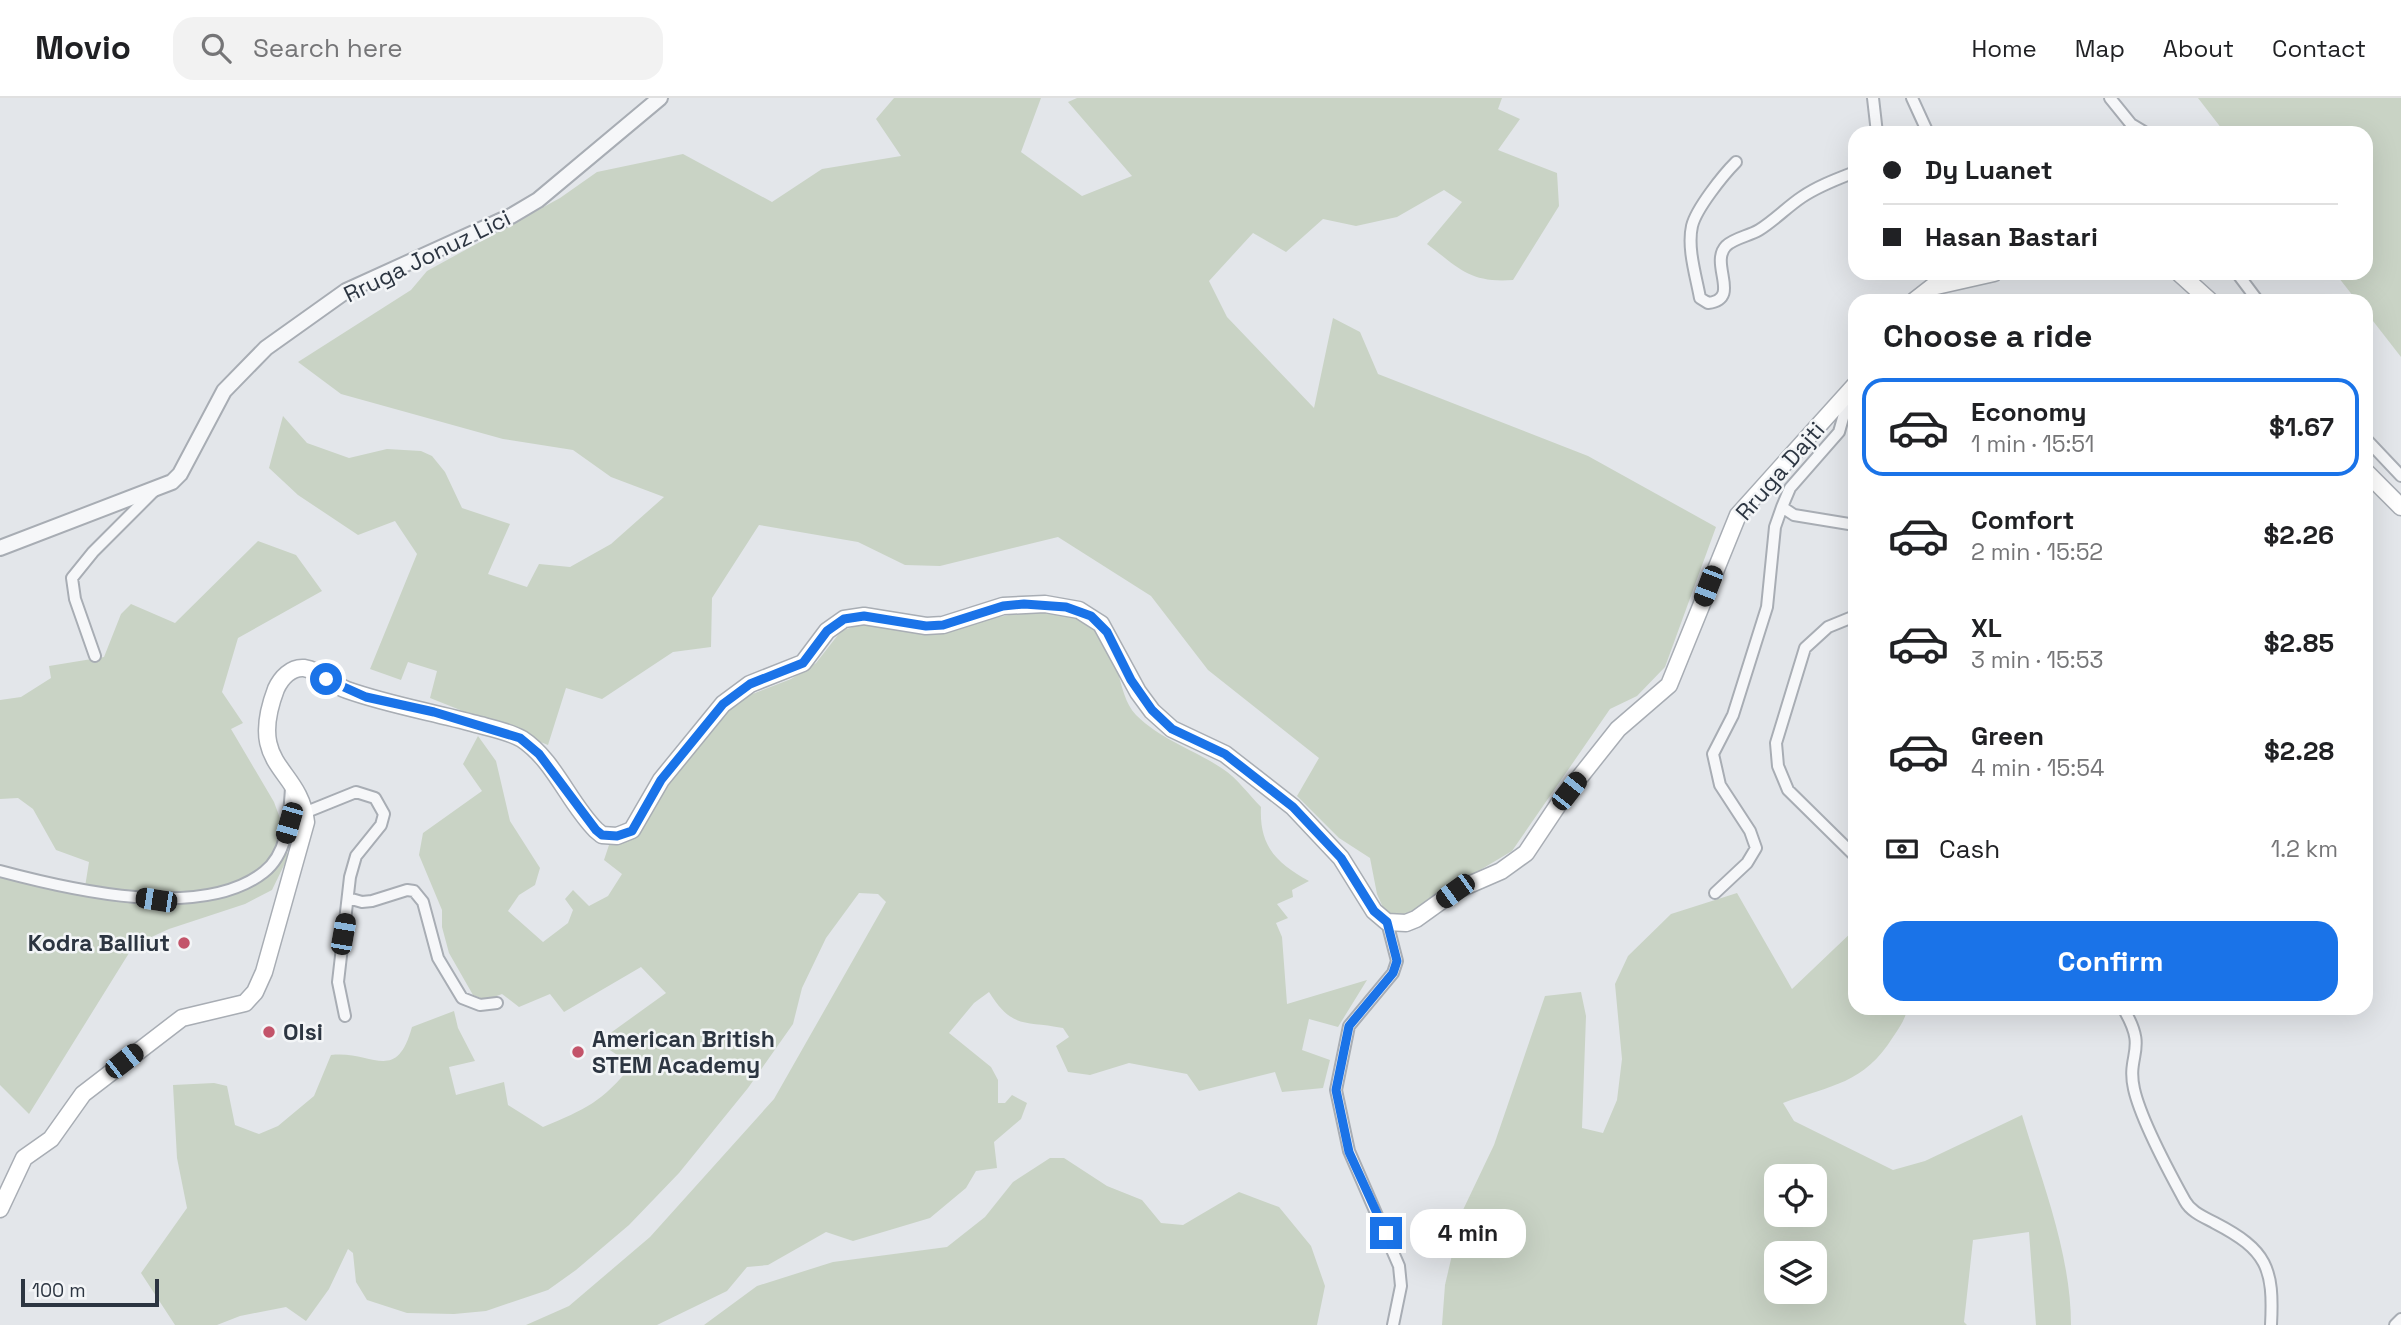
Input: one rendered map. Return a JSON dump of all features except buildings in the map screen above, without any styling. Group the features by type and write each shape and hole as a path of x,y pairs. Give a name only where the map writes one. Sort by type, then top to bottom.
{"main road":[{"path":"1924,294 1947,280"},
{"path":"2187,280 2202,294"},
{"name":"Rruga Dajti","path":"1387,922 1406,923 1416,919 1455,891 1501,872 1526,853 1560,802 1618,729 1669,685 1738,515 1753,495 1848,393"},
{"path":"2373,479 2401,507"},
{"path":"0,1209 24,1158 51,1139 74,1104 94,1085 182,1018 239,1006 250,998 264,972 306,822 304,811 271,757 267,719 280,682 290,672 303,668 340,688 366,697 434,712 520,738 539,754 596,830 602,835 624,835 638,823 661,780 677,758 723,704 750,684 803,663 827,631 844,619 873,617 926,626 943,625 1003,606 1066,607 1091,616 1101,624 1138,692 1172,729 1225,754 1293,807 1341,858 1374,911 1387,922"}],"street":[{"name":"Rruga Jonuz Lici","path":"0,548 158,487 180,474 225,391 266,348 346,291 511,216 538,200 660,98"},
{"path":"1873,98 1876,126"},
{"path":"1912,98 1925,126"},
{"path":"2110,98 2134,126"},
{"path":"1736,162 1692,225 1691,245 1703,302 1713,302 1725,293 1726,284 1719,266 1721,253 1727,244 1758,231 1811,190 1848,175"},
{"path":"1715,893 1747,863 1756,848 1750,831 1720,785 1713,754 1733,715 1768,607 1775,527 1790,488 1839,432 1845,422 1848,408"},
{"path":"2373,446 2401,476"},
{"path":"95,656 75,599 72,578 93,552 158,487"},
{"path":"1782,507 1794,515 1848,524"},
{"path":"1848,619 1828,626 1805,648 1776,743 1778,766 1788,790 1848,849"},
{"path":"0,871 31,879 156,900 200,897 240,885 266,871 281,849 289,823 291,788"},
{"path":"289,823 304,811 356,792 369,794 382,807 381,825 356,856 348,898 338,982 345,1016"},
{"path":"348,898 362,902 407,890 414,891 423,902 438,958 462,998 480,1005 497,1003"},
{"path":"1387,922 1397,961 1393,973 1349,1026 1336,1090 1349,1152 1399,1266 1401,1286 1393,1325"},
{"path":"2127,1015 2137,1035 2133,1087 2155,1140 2186,1204 2201,1216 2234,1233 2262,1259 2271,1276 2272,1325"},
{"path":"2395,1325 2401,1319"}],"green space":[{"path":"894,98 1041,98 1021,152 1082,196 1132,176 1068,102 1077,98 1502,98 1498,109 1520,119 1498,150 1557,173 1559,206 1513,280 1476,277 1457,267 1427,244 1462,202 1444,190 1397,217 1356,226 1323,219 1286,252 1253,233 1209,281 1227,317 1314,408 1333,318 1360,332 1378,374 1588,456 1716,527 1665,667 1637,696 1610,709 1512,851 1408,913 1396,916 1385,912 1377,894 1370,858 1339,838 1297,796 1319,758 1208,670 1151,596 1058,537 940,566 905,565 858,542 759,525 712,598 711,647 673,652 602,699 566,688 548,745 430,698 437,671 408,662 401,680 370,669 417,554 395,521 358,535 298,495 269,468 283,416 307,443 349,458 387,449 421,451 432,456 445,472 462,508 510,524 488,574 527,587 539,564 570,567 611,544 664,497 611,477 573,450 503,439 341,394 298,362 411,290 427,271 560,198 597,172 683,154 772,202 822,169 901,156 876,119"},
{"path":"2198,98 2401,98 2401,357 2373,321 2373,294 2352,294 2340,280 2373,280 2373,126 2220,126"},
{"path":"258,541 296,555 322,591 238,638 222,692 243,723 231,729 274,802 288,857 272,890 245,904 169,929 134,945 29,1114 0,1085 0,871 85,887 89,862 56,850 33,809 18,798 0,799 0,700 21,697 51,678 49,666 104,657 121,614 131,604 175,623"},
{"path":"1025,612 1069,615 1093,624 1109,644 1124,694 1136,715 1156,731 1212,762 1233,777 1261,807 1263,833 1272,852 1309,881 1292,890 1293,897 1277,904 1288,918 1276,923 1282,937 1287,1004 1367,980 1338,1027 1309,1019 1302,1050 1330,1060 1323,1088 1282,1092 1275,1072 1199,1091 1187,1074 1129,1063 1090,1075 1068,1072 1056,1046 1069,1037 1063,1028 1013,1018 1005,1013 989,992 974,1003 949,1033 991,1067 998,1080 998,1103 1005,1103 1012,1095 1027,1103 1021,1119 994,1142 997,1168 976,1171 966,1188 930,1218 853,1241 826,1232 768,1265 747,1267 727,1291 657,1325 526,1325 569,1306 650,1237 774,1099 886,902 878,894 859,893 826,938 802,988 793,1024 748,1088 679,1173 629,1225 548,1290 486,1311 454,1314 407,1313 367,1300 356,1282 353,1253 348,1249 329,1289 306,1321 286,1307 240,1316 217,1325 175,1325 141,1273 187,1208 177,1158 173,1085 214,1083 227,1086 235,1125 259,1134 278,1126 314,1096 331,1055 390,1060 406,1045 412,1027 454,1011 458,1028 475,1061 449,1067 456,1095 504,1082 508,1105 543,1127 592,1103 611,1088 632,1065 598,1042 666,993 641,967 564,1012 550,994 519,1007 502,994 486,1000 473,995 449,953 442,927 442,910 419,855 423,833 482,791 463,764 478,736 496,761 510,821 540,868 535,885 519,895 508,911 543,942 568,923 573,910 565,899 573,890 589,906 608,896 622,874 604,860 609,845 640,832 685,755 706,731 742,698 791,679 816,663 841,631 864,623 937,629"},
{"path":"1737,893 1792,989 1848,936 1848,1015 1905,1015 1904,1020 1882,1053 1858,1074 1831,1087 1783,1103 1794,1121 1893,1170 1925,1161 2022,1115 2061,1245 2070,1298 2071,1325 2036,1325 2029,1232 1973,1240 1964,1322 1967,1325 1442,1325 1445,1285 1462,1212 1494,1145 1545,996 1581,992 1586,1016 1582,1128 1603,1133 1617,1100 1622,1059 1615,984 1628,956 1671,914"},
{"path":"1050,1158 1064,1158 1107,1186 1142,1200 1161,1223 1183,1225 1239,1192 1279,1207 1311,1246 1325,1286 1317,1325 704,1325 757,1286 833,1262 947,1247 985,1217 1013,1182"}],"place":[{"name":"Kodra Balliut","path":"184,943"},
{"name":"Olsi","path":"269,1032"},
{"name":"American British STEM Academy","path":"578,1052"}],"route":[{"path":"326,679 340,688 366,697 434,712 520,738 539,754 589,824 602,835 617,836 632,831 661,780 723,704 750,684 803,663 827,631 844,619 864,616 910,625 943,625 1003,606 1024,604 1066,607 1091,616 1107,632 1131,680 1152,710 1172,729 1225,754 1293,807 1341,858 1374,911 1387,922 1397,961 1393,973 1349,1026 1336,1090 1349,1152 1386,1233"}]}
